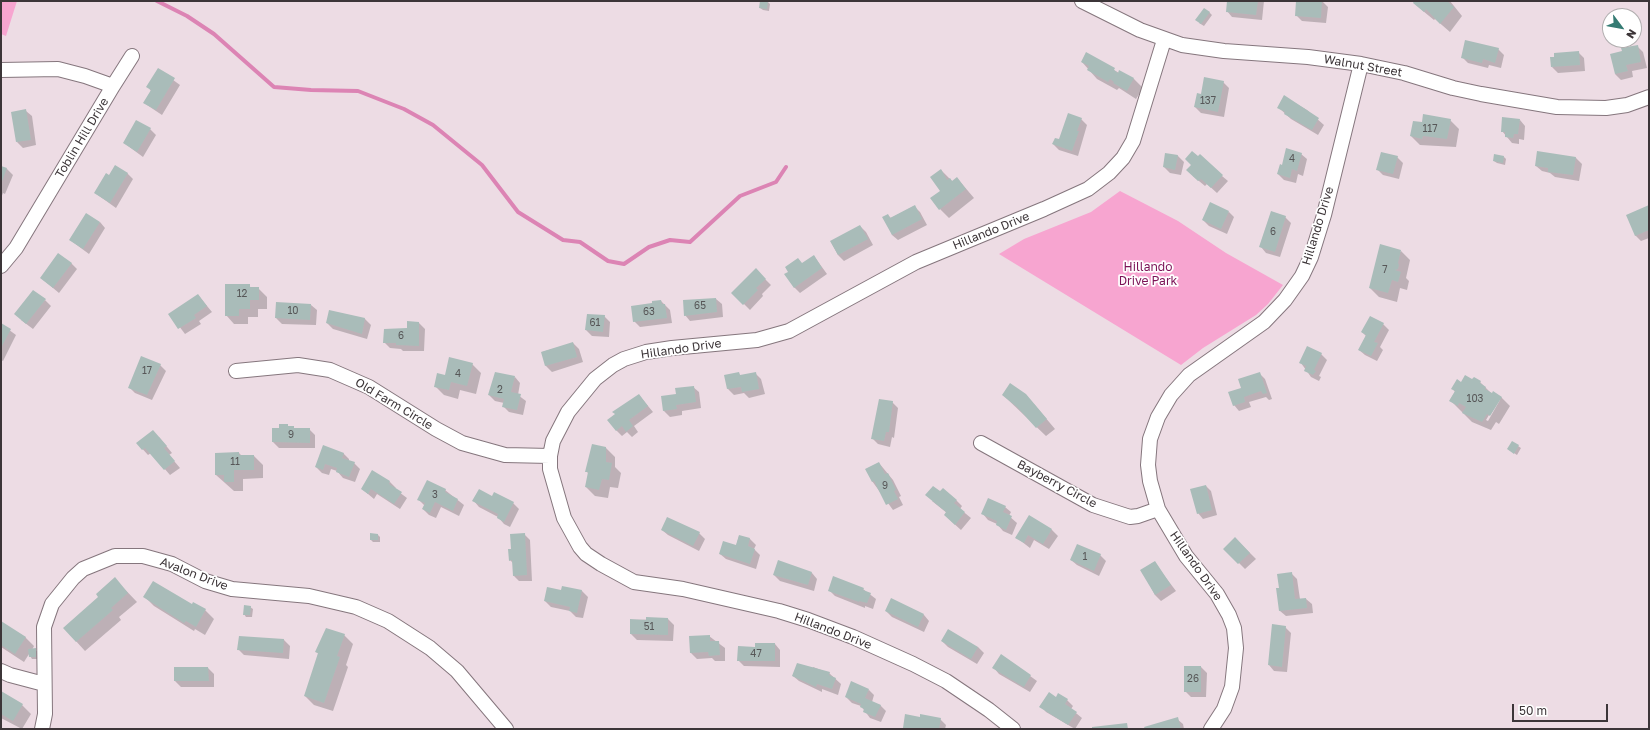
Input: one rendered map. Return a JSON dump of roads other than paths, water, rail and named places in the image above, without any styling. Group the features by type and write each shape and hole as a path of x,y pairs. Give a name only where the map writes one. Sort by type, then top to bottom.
{"street":[{"name":"Walnut Street","path":"1082,1 1140,30 1164,40 1182,44 1224,51 1308,57 1361,64 1404,73 1453,88 1557,107 1620,106 1634,103 1649,97"},
{"name":"Hillando Drive","path":"1013,729 989,710 946,681 914,664 854,637 779,611 683,589 634,582 601,564 586,554 569,529 553,482 550,456 553,441 568,412 595,379 613,365 624,359 646,352 672,348 774,336 789,330 916,262 1044,209 1088,189 1109,174 1123,158 1133,141 1164,40"},
{"path":"113,86 132,56"},
{"name":"Hillando Drive","path":"1211,729 1224,709 1232,687 1236,648 1234,628 1229,615 1217,594 1186,556 1158,509 1150,481 1148,465 1150,439 1158,417 1171,395 1189,375 1264,322 1285,300 1302,276 1311,257 1324,215 1361,64"},
{"name":"Toblin Hill Drive","path":"1,70 58,69 86,76 113,86 16,248 1,266"},
{"name":"Old Farm Circle","path":"236,371 298,365 330,370 369,387 436,429 462,443 505,455 550,456"},
{"name":"Bayberry Circle","path":"981,442 1093,504 1130,517 1138,516 1158,509"},
{"name":"Avalon Drive","path":"42,729 45,714 44,627 52,604 57,595 83,569 115,556 143,556 172,564 205,581 232,589 309,596 356,608 388,621 430,648 457,671 506,729"},
{"path":"1,671 10,675 44,684"}],"waterway":[{"path":"157,1 187,16 214,34 274,87 311,90 358,91 404,109 433,125 482,165 518,212 563,240 580,242 608,261 624,264 649,247 670,240 690,242 740,196 776,182 786,167"}],"park label":[{"name":"Hillando Drive Park","path":"1148,274"}]}
